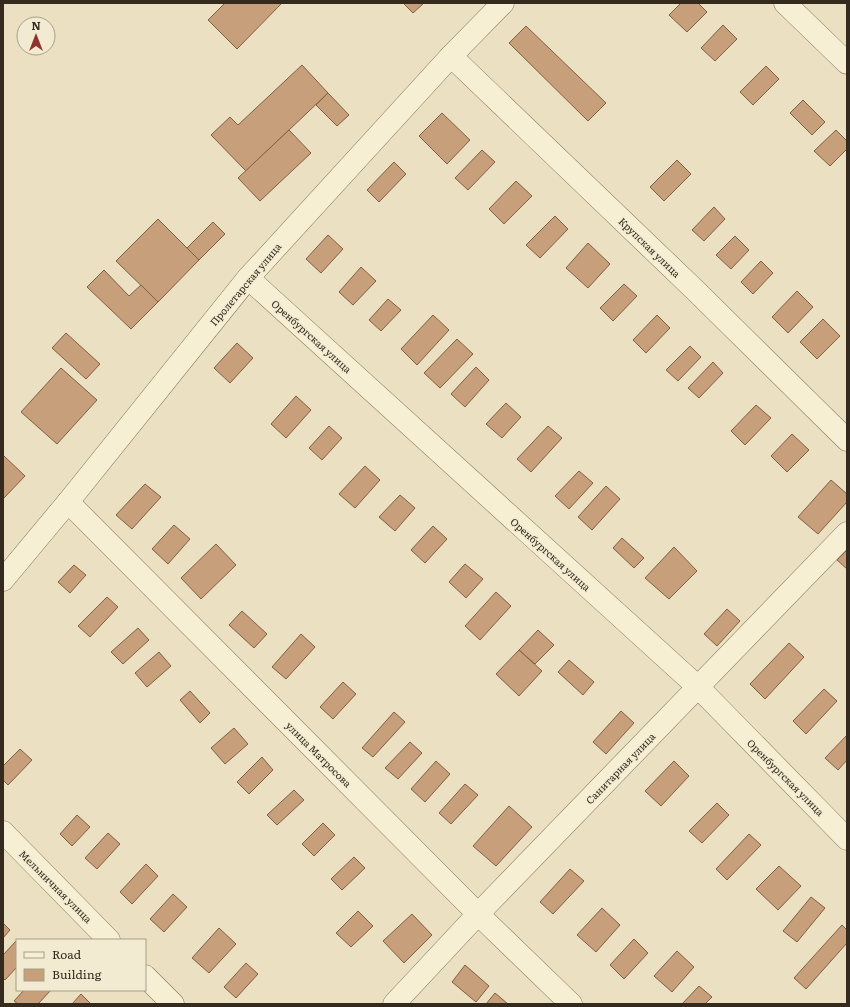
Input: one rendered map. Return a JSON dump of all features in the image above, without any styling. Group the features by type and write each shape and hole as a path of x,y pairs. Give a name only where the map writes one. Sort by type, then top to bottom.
{"street":[{"name":"Пролетарская улица","path":"3,580 68,502 248,278 451,56 503,3"},
{"path":"785,3 847,63"},
{"name":"Крупская улица","path":"451,56 696,291 847,440"},
{"name":"Оренбургская улица","path":"248,278 698,687 847,839"},
{"name":"улица Матросова","path":"68,502 478,914 571,1004"},
{"name":"Санитарная улица","path":"394,1004 478,914 847,533"},
{"name":"Мельничная улица","path":"3,832 109,939"},
{"path":"146,977 172,1004"}],"building":[{"path":"225,3 282,3 237,49 208,20"},
{"path":"403,3 424,3 413,13"},
{"path":"681,3 698,3 707,12 687,32 669,15"},
{"path":"723,25 737,39 715,61 701,48"},
{"path":"526,26 606,103 588,121 509,43"},
{"path":"302,65 328,93 246,171 211,135 230,117 238,125"},
{"path":"766,66 779,79 753,105 740,92"},
{"path":"328,93 349,115 337,126 316,105"},
{"path":"803,100 825,122 812,135 790,113"},
{"path":"442,113 470,140 447,164 419,136"},
{"path":"289,130 311,153 260,201 238,178"},
{"path":"836,130 847,141 847,149 830,166 814,151"},
{"path":"482,150 495,162 468,190 455,178"},
{"path":"677,160 691,174 664,201 650,187"},
{"path":"394,162 406,174 379,202 367,190"},
{"path":"516,181 532,196 504,224 489,209"},
{"path":"714,207 725,219 704,241 692,230"},
{"path":"555,216 568,229 540,258 526,245"},
{"path":"158,219 199,260 158,302 116,261"},
{"path":"213,222 225,234 199,260 187,248"},
{"path":"328,235 343,249 321,273 306,259"},
{"path":"735,236 749,250 731,269 716,255"},
{"path":"588,243 610,264 588,288 566,268"},
{"path":"761,261 773,273 753,294 741,282"},
{"path":"361,267 376,281 353,305 339,292"},
{"path":"104,270 129,296 141,285 158,302 131,329 87,287"},
{"path":"624,284 637,296 613,321 600,308"},
{"path":"797,291 813,307 788,333 772,317"},
{"path":"388,299 401,310 381,331 369,320"},
{"path":"433,315 449,330 417,365 401,349"},
{"path":"657,315 670,328 646,353 633,340"},
{"path":"823,319 840,336 817,359 800,342"},
{"path":"66,333 100,364 86,379 52,348"},
{"path":"457,339 473,354 440,388 424,373"},
{"path":"237,343 253,358 230,383 214,368"},
{"path":"690,346 701,357 678,381 666,370"},
{"path":"713,362 723,373 699,398 688,388"},
{"path":"476,367 489,380 465,407 451,394"},
{"path":"61,368 97,400 57,444 21,412"},
{"path":"296,396 311,410 286,438 271,424"},
{"path":"506,403 521,417 502,438 486,424"},
{"path":"756,405 771,418 745,445 731,431"},
{"path":"329,426 342,438 322,460 309,448"},
{"path":"548,426 562,438 531,472 517,459"},
{"path":"792,434 809,450 787,472 771,456"},
{"path":"3,455 25,476 3,499"},
{"path":"365,466 380,480 355,508 339,494"},
{"path":"579,471 593,483 569,509 555,496"},
{"path":"831,480 847,494 847,502 818,534 798,517"},
{"path":"145,484 161,497 132,529 116,515"},
{"path":"606,486 620,499 592,530 578,517"},
{"path":"400,495 415,508 395,531 379,517"},
{"path":"174,525 190,539 168,564 152,549"},
{"path":"433,526 447,539 425,563 411,550"},
{"path":"622,538 644,558 634,568 613,548"},
{"path":"216,544 236,565 201,599 181,578"},
{"path":"674,547 697,571 669,599 645,578"},
{"path":"847,550 847,569 837,560"},
{"path":"465,564 483,579 466,598 449,582"},
{"path":"74,565 86,575 70,593 58,582"},
{"path":"496,592 511,606 480,640 465,626"},
{"path":"107,597 118,607 90,637 78,626"},
{"path":"727,609 740,621 717,646 704,634"},
{"path":"242,611 267,634 254,648 229,625"},
{"path":"138,628 149,640 123,664 111,652"},
{"path":"538,630 554,645 535,664 519,650"},
{"path":"301,634 315,647 286,679 272,667"},
{"path":"789,643 804,657 765,699 750,684"},
{"path":"519,650 542,671 519,696 496,674"},
{"path":"159,652 171,666 147,687 135,673"},
{"path":"569,660 594,682 583,695 558,672"},
{"path":"343,682 356,694 333,719 320,707"},
{"path":"824,689 837,701 806,734 793,721"},
{"path":"190,691 210,713 200,723 180,700"},
{"path":"621,711 634,723 606,754 593,742"},
{"path":"394,712 405,722 373,757 362,748"},
{"path":"234,728 248,744 225,764 211,748"},
{"path":"847,735 847,760 838,770 825,758"},
{"path":"410,742 422,753 398,779 385,768"},
{"path":"20,749 32,760 8,785 3,780 3,766"},
{"path":"262,757 273,770 249,794 237,782"},
{"path":"436,761 450,774 425,802 411,789"},
{"path":"674,761 689,776 661,806 645,791"},
{"path":"465,784 478,795 451,824 439,813"},
{"path":"294,790 304,800 277,825 267,815"},
{"path":"717,803 729,815 702,843 689,831"},
{"path":"509,806 532,827 496,866 473,846"},
{"path":"77,815 90,827 72,846 60,834"},
{"path":"323,823 335,835 314,856 302,844"},
{"path":"108,833 120,844 97,869 85,858"},
{"path":"749,834 761,845 727,880 716,869"},
{"path":"354,857 365,868 342,890 331,879"},
{"path":"146,864 158,876 132,904 120,892"},
{"path":"779,866 801,886 778,910 756,889"},
{"path":"570,869 584,881 553,914 540,902"},
{"path":"173,894 187,907 164,932 150,919"},
{"path":"811,897 825,908 797,942 783,931"},
{"path":"602,908 620,925 596,952 577,935"},
{"path":"358,911 373,926 351,947 336,933"},
{"path":"412,914 432,935 404,963 383,941"},
{"path":"3,923 10,930 3,938"},
{"path":"842,925 847,930 847,943 806,989 794,978"},
{"path":"219,928 236,944 209,973 192,958"},
{"path":"634,939 648,953 624,979 610,965"},
{"path":"16,941 16,968 5,980 3,978 3,955"},
{"path":"677,951 694,967 672,992 654,976"},
{"path":"246,963 258,974 236,998 224,987"},
{"path":"465,965 489,986 476,1002 452,982"},
{"path":"699,986 712,997 705,1004 682,1004"},
{"path":"23,991 50,991 38,1004 18,1004 14,1001"},
{"path":"495,993 508,1004 486,1004"},
{"path":"81,994 91,1004 72,1004"}]}
